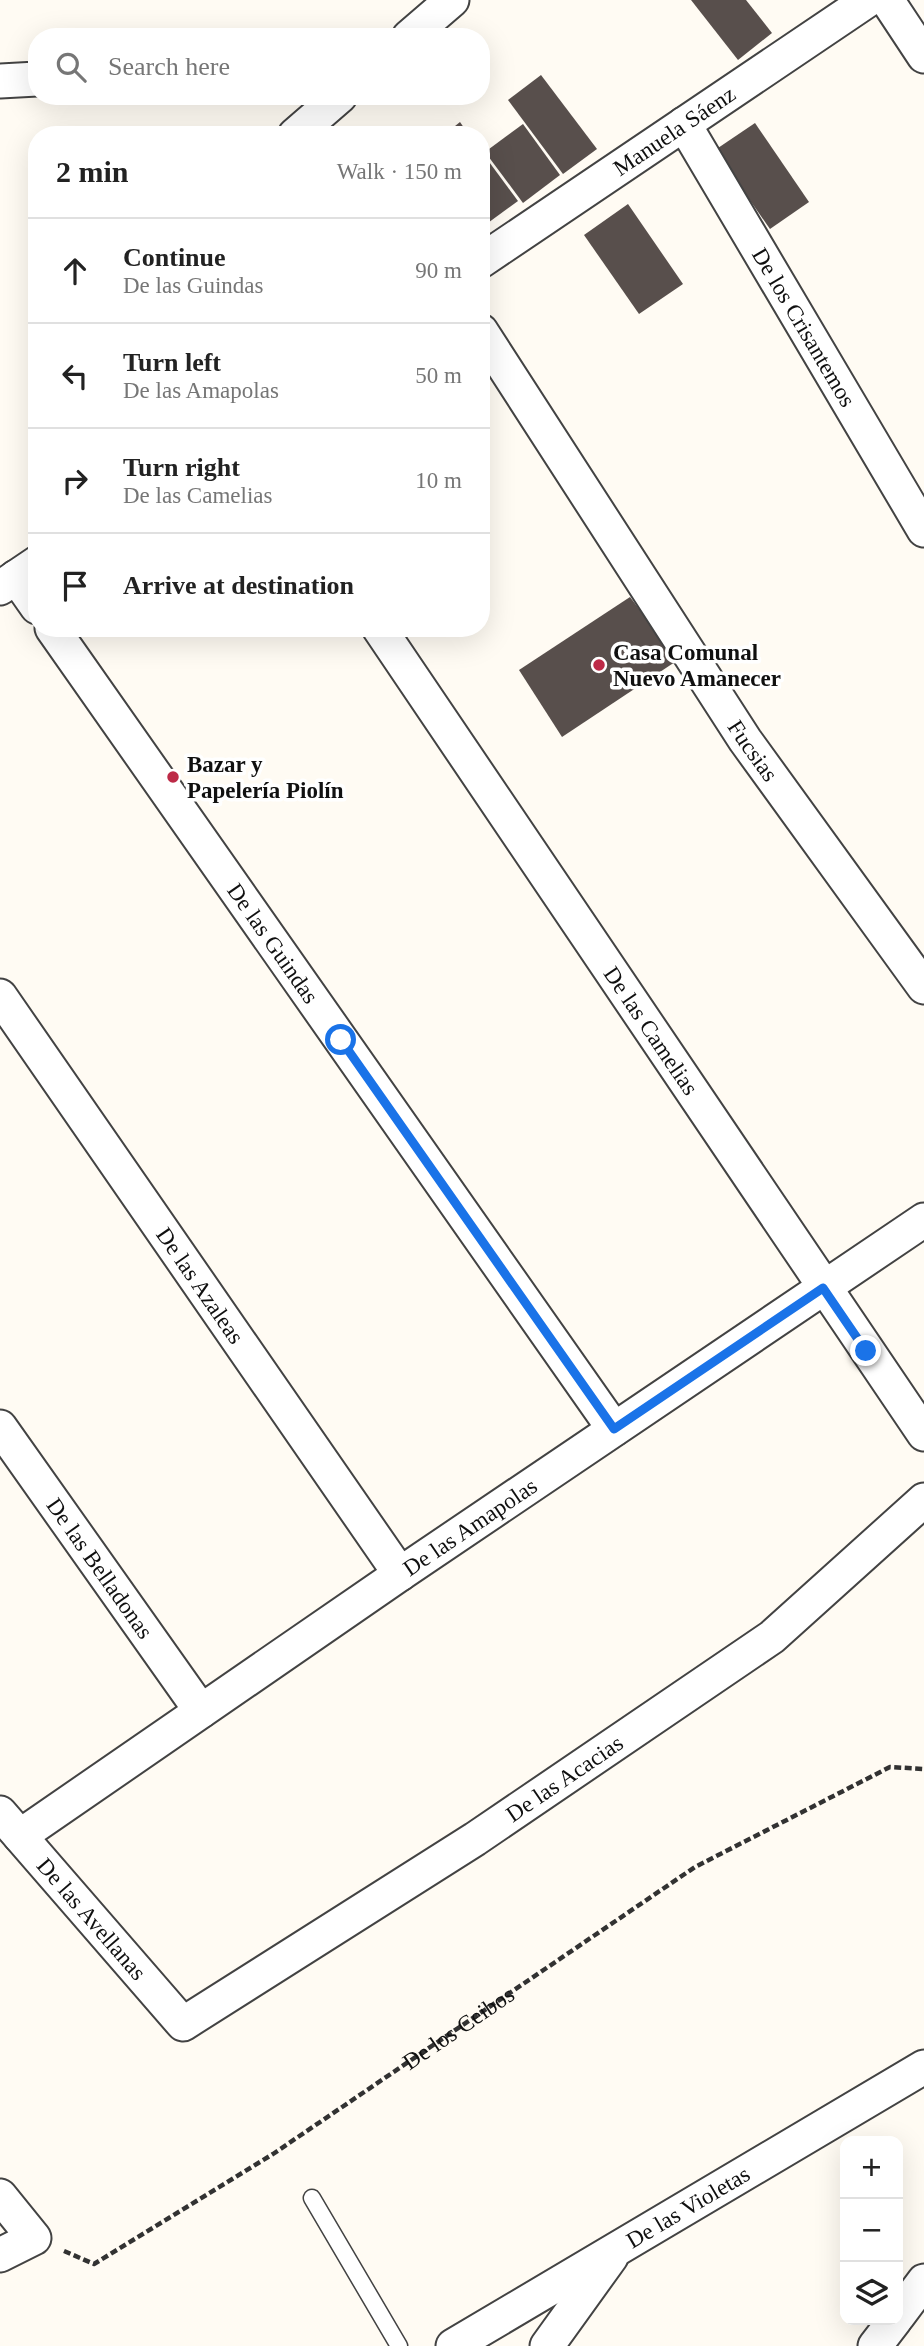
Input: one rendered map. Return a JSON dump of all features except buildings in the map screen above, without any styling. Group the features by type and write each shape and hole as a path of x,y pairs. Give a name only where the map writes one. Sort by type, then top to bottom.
{"street":[{"path":"419,28 452,0"},
{"name":"Manuela Sáenz","path":"490,255 868,0"},
{"path":"887,0 924,56"},
{"path":"0,81 28,79"},
{"path":"305,126 330,105"},
{"name":"De los Crisantemos","path":"684,124 924,530"},
{"name":"Fucsias","path":"490,345 745,740 924,987"},
{"path":"18,576 28,592"},
{"name":"De las Guindas","path":"58,637 614,1429"},
{"name":"De las Camelias","path":"385,637 924,1434"},
{"name":"De las Azaleas","path":"0,996 400,1574"},
{"name":"De las Amapolas","path":"10,1825 201,1712 400,1574 924,1220"},
{"name":"De las Belladonas","path":"0,1427 201,1712"},
{"name":"De las Acacias","path":"183,2024 475,1839 772,1637 924,1500"},
{"name":"De las Avellanas","path":"10,1825 183,2024"},
{"name":"De las Violetas","path":"453,2346 924,2067"},
{"path":"0,2196 34,2238 0,2255"},
{"path":"547,2346 620,2245"},
{"path":"903,2309 924,2281"},
{"path":"875,2346 891,2325"}],"lane":[{"path":"312,2198 399,2346"}],"path":[{"name":"De los Ceibos","path":"34,2238 94,2263 273,2154 695,1867 890,1767 924,1769"}],"place":[{"name":"Casa Comunal Nuevo Amanecer","path":"599,665"},
{"name":"Bazar y Papelería Piolín","path":"173,777"}],"route":[{"path":"341,1040 614,1429 823,1288 866,1351"}]}
